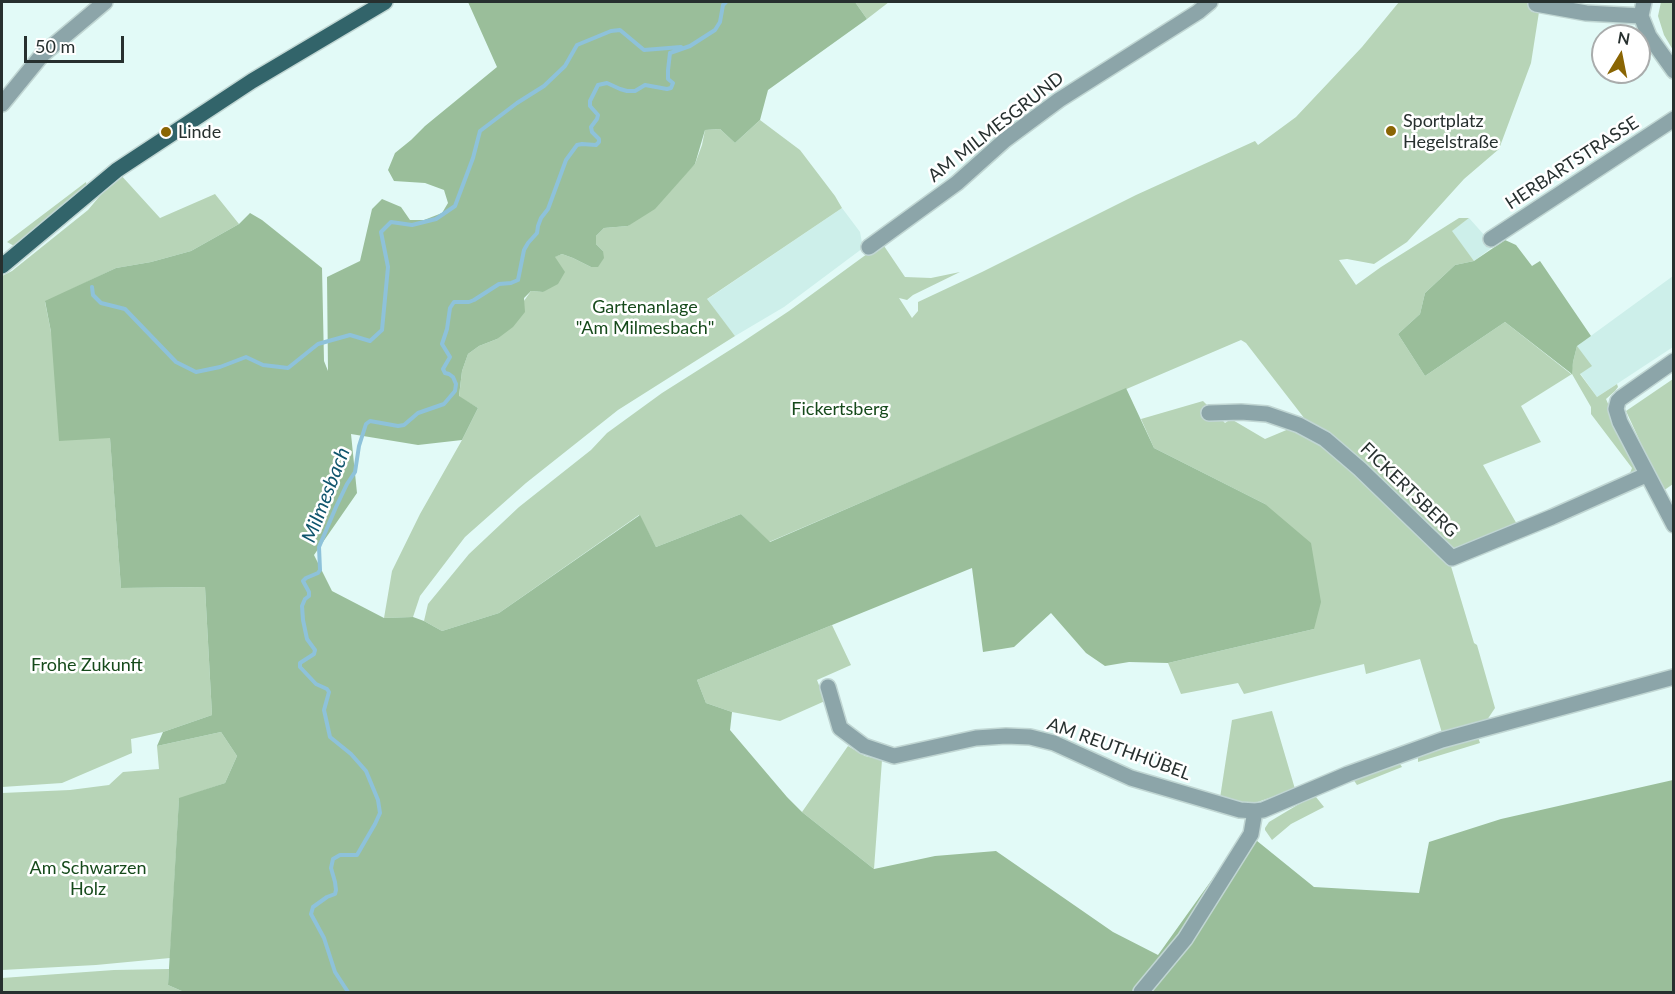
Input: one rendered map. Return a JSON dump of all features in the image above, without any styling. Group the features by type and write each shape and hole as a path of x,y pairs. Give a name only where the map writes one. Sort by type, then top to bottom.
{"main road":[{"path":"2,266 117,170 252,81 385,2"}],"street":[{"path":"2,104 42,55 105,2"},
{"name":"AM MILMESGRUND","path":"869,247 957,183 1005,140 1059,100 1210,2"},
{"path":"1536,4 1586,13 1642,9 1649,36 1674,71"},
{"name":"HERBARTSTRASSE","path":"1491,239 1674,119"},
{"path":"1674,361 1621,398 1617,409 1620,422 1646,475 1674,525"},
{"name":"FICKERTSBERG","path":"1209,412 1267,414 1299,425 1325,439 1360,469 1452,558 1646,475"},
{"name":"AM REUTHHÜBEL","path":"828,687 840,728 864,746 894,756 976,738 1030,737 1054,743 1131,778 1240,810 1254,811 1263,810 1348,774 1442,740 1674,677"},
{"path":"1141,993 1185,939 1251,834 1254,811"}],"shaded area":[{"path":"842,208 860,232 863,248 784,307 735,336 706,300"},
{"path":"1469,218 1494,246 1474,261 1451,231"},
{"path":"1673,276 1673,347 1597,397 1580,373 1577,346"}],"green space":[{"path":"468,2 855,2 867,19 768,90 760,120 735,143 720,129 705,130 695,164 655,209 628,226 604,228 596,236 596,244 603,251 604,258 598,267 591,267 562,254 555,257 565,272 558,284 543,292 531,291 524,298 525,312 513,327 497,339 479,346 468,354 462,371 459,396 478,408 462,440 418,445 351,434 357,493 314,555 332,591 384,618 413,617 442,631 499,613 640,515 656,547 741,514 770,542 1126,388 1154,448 1265,504 1311,543 1321,602 1314,629 1168,663 1129,662 1105,666 1086,653 1051,613 1014,647 983,652 972,568 697,680 706,703 732,712 730,730 787,797 802,812 874,869 935,856 996,851 1113,932 1158,955 1246,832 1314,887 1419,893 1429,842 1501,819 1673,780 1673,992 184,992 168,985 179,798 225,783 237,756 221,732 157,746 163,732 212,715 205,587 121,588 110,438 59,441 51,332 45,301 116,268 151,262 191,251 239,224 250,213 322,268 324,361 328,371 327,277 360,261 372,209 382,199 401,207 410,220 424,220 442,213 448,203 444,190 425,183 394,181 388,170 395,153 497,67"},
{"path":"855,2 889,2 867,19"},
{"name":"Fickertsberg","path":"1399,2 1539,2 1531,63 1499,149 1464,179 1407,242 1374,264 1347,259 1339,260 1356,285 1459,218 1469,218 1452,231 1474,261 1455,265 1425,293 1420,314 1398,334 1425,376 1505,322 1571,374 1577,346 1592,366 1580,374 1597,397 1617,384 1618,387 1606,399 1636,470 1634,477 1450,563 1495,708 1487,720 1442,733 1420,659 1366,674 1364,664 1244,694 1238,683 1181,694 1168,663 1314,629 1265,504 1154,448 1141,419 1203,401 1225,423 1231,419 1265,439 1308,423 1246,343 1241,340 769,542 741,514 656,547 639,515 499,613 442,631 424,621 428,604 469,554 519,507 591,450 607,433 662,393 789,311 882,243 905,277 931,278 960,272 907,300 899,298 912,318 918,311 918,302 1136,195 1255,141 1258,145 1296,117 1362,47","holes":["1572,374 1591,407 1591,414 1632,468 1628,478 1518,526 1483,465 1541,442 1521,406"]},
{"path":"1661,2 1673,2 1673,50 1664,35 1658,16"},
{"name":"Gartenanlage \"Am Milmesbach\"","path":"760,120 800,150 842,208 707,299 735,336 618,410 526,483 465,537 420,596 413,617 384,618 392,571 420,514 478,408 459,397 462,371 468,354 479,346 497,339 531,291 543,292 558,263 554,257 562,254 591,267 603,251 596,244 596,236 604,228 628,226 695,164 705,130 720,129 735,143"},
{"name":"Frohe Zukunft","path":"119,173 160,218 215,194 239,224 191,251 151,262 116,268 45,302 51,332 110,437 121,588 205,587 212,715 163,732 131,739 132,753 62,783 2,787 2,276 12,271 88,210"},
{"path":"86,182 87,188 16,247 7,242"},
{"path":"1505,240 1516,245 1532,266 1540,261 1591,336 1577,346 1572,374 1505,322 1425,376 1398,334 1420,314 1425,293 1455,265 1474,261"},
{"path":"1673,379 1673,484 1663,491 1626,411"},
{"path":"832,625 851,665 817,680 825,701 780,721 732,712 706,703 697,680"},
{"path":"1272,711 1295,789 1252,804 1220,798 1232,720"},
{"name":"Am Schwarzen Holz","path":"221,732 237,756 225,783 179,799 170,958 2,970 2,793 70,790 109,785 123,772 159,769 157,746"},
{"path":"1478,737 1480,743 1418,762 1419,754"},
{"path":"848,746 865,756 882,760 874,869 802,812"},
{"path":"1398,761 1402,767 1357,785 1353,779"},
{"path":"1316,797 1324,807 1291,824 1272,840 1265,830 1269,822 1309,798"},
{"path":"169,969 168,985 184,992 2,992 2,978 114,970"}],"waterway":[{"name":"Milmesbach","path":"348,992 335,972 324,938 311,914 313,907 335,894 335,882 331,868 333,859 340,855 357,855 380,813 378,800 366,771 351,754 330,737 324,710 329,692 316,684 300,667 300,663 314,654 315,650 307,639 303,620 302,606 309,596 303,581 320,570 319,547 347,484 355,472 359,446 366,424 370,421 404,425 418,413 444,404 455,391 456,384 453,377 445,373 443,369 450,357 442,344 450,308 454,302 469,302 499,284 518,280 524,250 537,233 541,218 548,209 566,160 577,145 596,145 599,142 591,127 598,115 590,106 598,85 607,83 627,91 635,91 645,85 671,88 673,83 668,79 670,53 690,46 715,30 726,2"},
{"path":"92,287 93,295 101,303 125,309 176,362 196,372 220,367 246,357 263,365 288,368 318,344 350,335 370,341 382,330 388,267 381,232 391,222 412,225 436,219 455,206 473,158 480,131 544,86 565,66 577,45 611,31 620,30 644,50 681,47"}],"place":[{"name":"Sportplatz Hegelstraße","path":"1391,131"},
{"name":"Linde","path":"166,132"}]}
